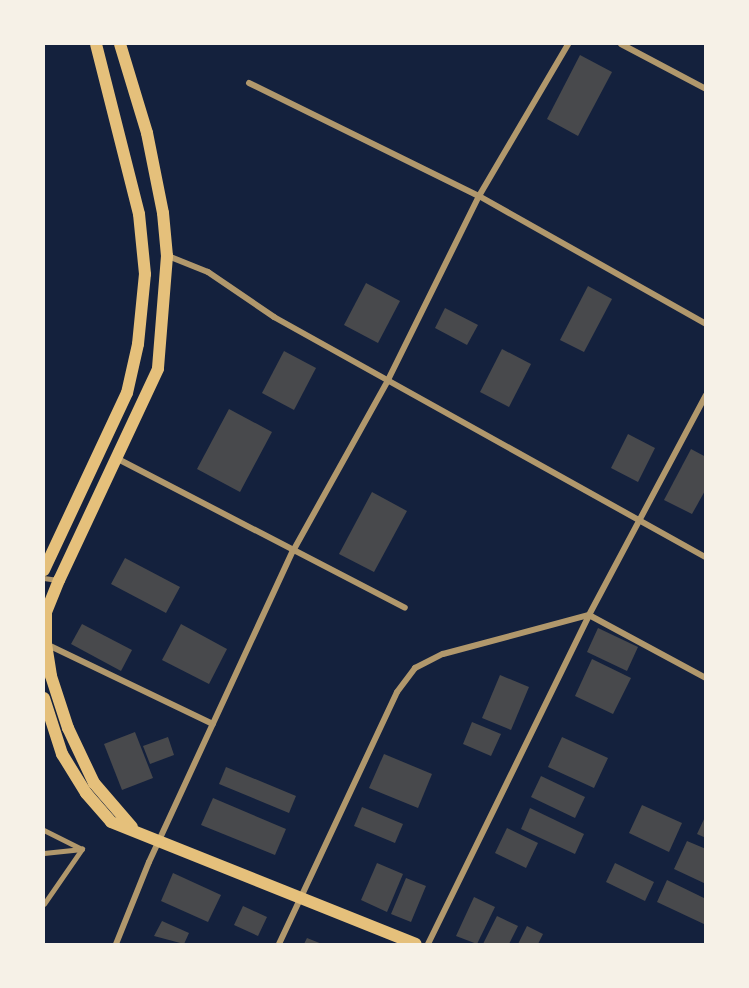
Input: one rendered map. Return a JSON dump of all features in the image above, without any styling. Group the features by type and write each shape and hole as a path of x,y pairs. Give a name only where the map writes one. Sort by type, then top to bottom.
{"main road":[{"path":"44,570 127,393 138,344 144,286 139,214 96,44"},
{"path":"120,44 147,133 167,255 158,369 118,459 59,580 48,597 46,644 51,676 68,728 94,783 132,827"},
{"path":"44,698 62,754 86,793 111,822 132,827 417,945"}],"street":[{"path":"116,945 160,839 293,550 388,380 479,196 568,44"},
{"path":"621,44 705,89"},
{"path":"249,83 479,196 705,324"},
{"path":"167,255 208,272 274,317 705,557"},
{"path":"428,945 589,615 705,395"},
{"path":"118,459 405,608"},
{"path":"279,945 397,692 415,668 476,644 589,615 705,678"},
{"path":"46,644 213,724"}],"lane":[{"path":"44,578 59,580"},
{"path":"44,830 82,849"},
{"path":"44,853 82,849"},
{"path":"44,904 82,849"}],"building":[{"path":"580,55 612,72 578,136 547,119"},
{"path":"366,283 400,301 378,343 344,325"},
{"path":"588,286 612,299 584,352 560,340"},
{"path":"445,308 478,325 467,345 435,328"},
{"path":"502,349 531,364 509,407 480,392"},
{"path":"284,351 316,368 294,410 262,393"},
{"path":"229,409 272,432 240,492 197,469"},
{"path":"628,434 655,448 638,482 611,468"},
{"path":"691,449 706,457 706,489 692,514 664,500"},
{"path":"372,492 407,511 374,572 339,554"},
{"path":"125,558 180,587 166,613 111,584"},
{"path":"82,624 132,650 121,671 71,644"},
{"path":"181,624 227,649 209,684 162,660"},
{"path":"598,628 638,647 627,671 587,652"},
{"path":"592,659 631,678 613,714 575,696"},
{"path":"500,675 529,687 511,730 482,718"},
{"path":"472,722 501,734 491,756 463,744"},
{"path":"135,732 153,778 122,790 104,744"},
{"path":"168,737 174,755 150,764 143,746"},
{"path":"562,737 608,758 594,788 548,767"},
{"path":"384,754 432,774 418,808 369,788"},
{"path":"226,767 296,796 289,813 219,784"},
{"path":"541,776 585,797 575,818 531,797"},
{"path":"213,798 286,829 275,855 201,825"},
{"path":"642,805 682,823 669,852 629,833"},
{"path":"362,807 403,824 395,843 354,826"},
{"path":"530,808 584,834 575,854 521,829"},
{"path":"706,815 706,838 697,834"},
{"path":"507,828 538,843 526,868 495,853"},
{"path":"687,841 706,849 706,884 674,869"},
{"path":"377,863 403,874 387,912 361,900"},
{"path":"615,863 654,882 645,901 606,882"},
{"path":"173,873 221,895 208,922 161,901"},
{"path":"406,878 426,886 411,922 391,914"},
{"path":"667,880 706,899 706,925 657,902"},
{"path":"474,897 495,907 477,944 456,936"},
{"path":"243,906 267,917 258,936 234,925"},
{"path":"497,916 518,926 509,944 483,944"},
{"path":"162,921 189,933 184,944 154,936"},
{"path":"527,926 543,934 538,944 518,944"},
{"path":"307,938 322,944 304,944"}]}
